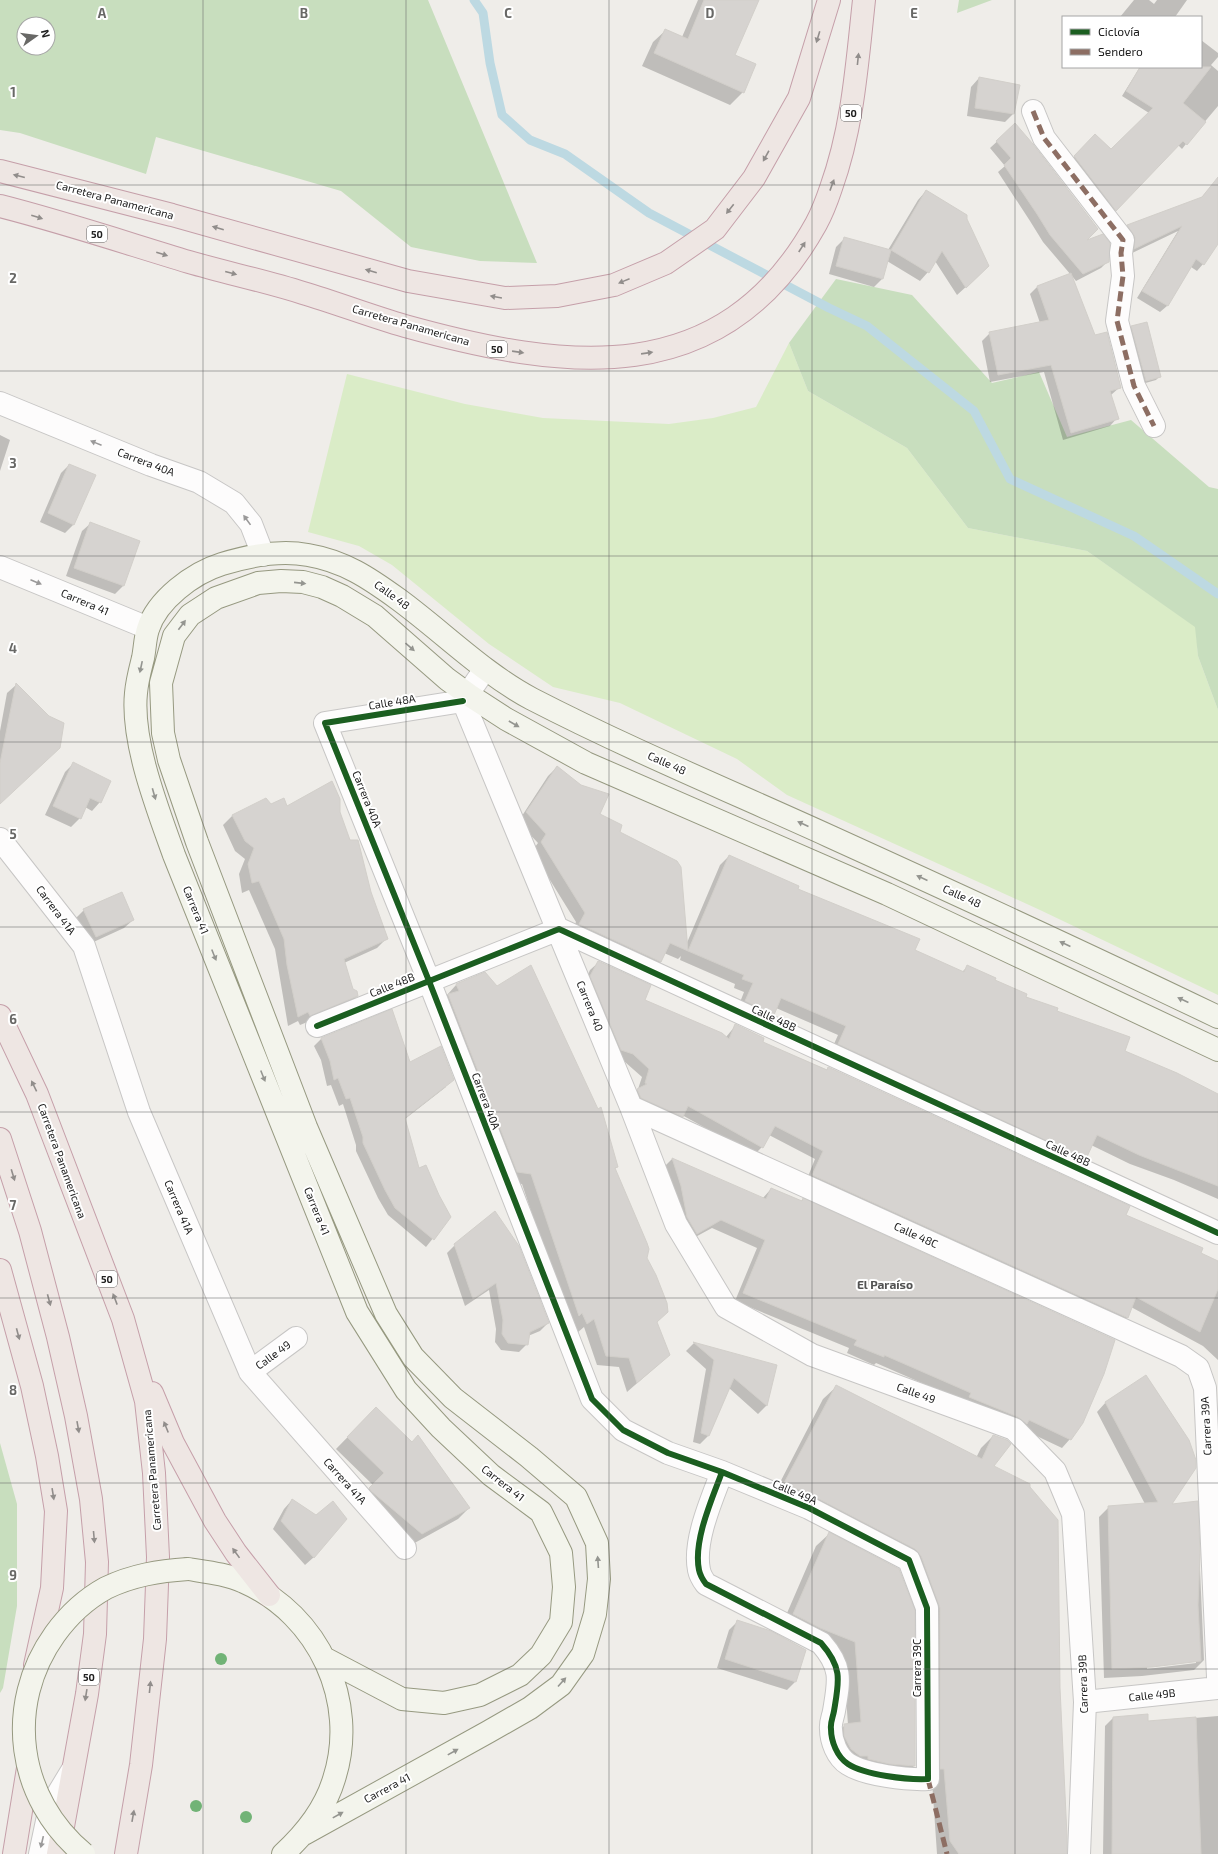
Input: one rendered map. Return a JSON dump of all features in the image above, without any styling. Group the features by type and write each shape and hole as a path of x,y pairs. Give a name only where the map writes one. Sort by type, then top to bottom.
{"highway":[{"name":"Carretera Panamericana","path":"0,171 164,213 408,281 505,298 557,296 614,285 666,263 715,229 754,178 799,98 829,0"},
{"name":"Carretera Panamericana","path":"0,206 193,263 300,292 403,325 495,349 557,357 609,358 653,352 688,343 723,326 755,303 801,250 818,222 841,160 848,127 855,90 864,0"},
{"name":"Carretera Panamericana","path":"0,1016 37,1094 122,1319 146,1401 154,1473 158,1557 155,1639 141,1765 126,1854"},
{"name":"50","path":"0,1139 30,1231 58,1337 76,1416 91,1499 97,1562 95,1634 74,1768 58,1854"},
{"path":"0,1270 32,1386 47,1456 56,1511 52,1588 33,1674"},
{"path":"122,1319 173,1443 214,1521 236,1553 269,1595"},
{"path":"14,1854 28,1768"}],"main road":[{"name":"Calle 48","path":"148,628 156,611 172,594 193,577 220,565 263,555 288,554 307,555 355,570 429,622 485,669 523,694 599,733 1002,914 1218,1017"},
{"name":"Carrera 41","path":"304,1834 530,1708 561,1685 583,1654 595,1614 599,1579 597,1543 576,1497 453,1398 413,1357 386,1314 303,1119 197,842 172,768 163,733 161,682 174,636 190,615 216,598 258,582 303,582 322,586 375,616 466,698"},
{"name":"Carrera 41","path":"148,628 135,696 140,743 159,813 180,870 357,1312 406,1390 441,1428 491,1475 541,1512 561,1553 564,1587 561,1622 541,1655 520,1675 480,1695 444,1703 402,1698 326,1659"},
{"path":"466,698 586,763 887,894 1218,1050"},
{"path":"84,1854 71,1844 52,1821 38,1796 28,1768 23,1737 25,1705 33,1674 45,1648 62,1625 88,1601 106,1589 132,1578 160,1571 188,1569 217,1573 244,1582 269,1595 302,1624 326,1659 336,1688 341,1711 341,1750 334,1780 322,1808 304,1834 284,1854"}],"street":[{"path":"1033,111 1044,138 1123,240 1121,253 1123,276 1116,321 1134,386 1154,426"},
{"name":"Carrera 40A","path":"0,403 151,465 199,482 234,503 251,524 263,555"},
{"name":"Carrera 41","path":"0,567 148,628"},
{"path":"466,698 485,669"},
{"name":"Calle 48A","path":"325,723 466,698"},
{"name":"Carrera 40","path":"466,698 631,1106 676,1224 726,1307"},
{"name":"Carrera 40A","path":"325,723 429,981 592,1399 624,1430 668,1453"},
{"name":"Carrera 41A","path":"0,839 84,946 139,1112 250,1372 405,1548"},
{"name":"Calle 48B","path":"317,1026 559,929 1218,1233"},
{"name":"Calle 48C","path":"631,1106 1181,1356 1198,1368"},
{"name":"Calle 49","path":"726,1307 812,1355 1014,1429 1055,1471 1073,1514"},
{"name":"Calle 49","path":"250,1372 296,1338"},
{"name":"Carrera 39A","path":"1198,1368 1205,1388 1218,1677"},
{"name":"Calle 49A","path":"668,1453 722,1472 809,1508 909,1560"},
{"name":"Carrera 39C","path":"722,1472 704,1520 699,1553 699,1571 706,1584 821,1643 832,1656 838,1671 837,1689 830,1729 833,1742 838,1753 847,1764 859,1770 898,1778 928,1779 927,1608 909,1560"},
{"name":"Carrera 39B","path":"1073,1514 1085,1702 1079,1854"},
{"name":"Calle 49B","path":"1085,1702 1218,1688"},
{"path":"40,1854 50,1807 74,1768"}],"green space":[{"path":"0,0 428,0 537,263 480,261 411,247 341,191 156,137 146,174 20,133 0,130"},
{"path":"959,0 992,0 957,13"},
{"path":"836,279 912,295 992,383 1039,372 1067,437 1131,420 1209,487 1218,489 1218,710 1198,656 1195,627 1087,551 968,528 907,448 808,391 789,343"},
{"path":"789,343 808,391 907,448 968,528 1087,551 1196,627 1198,656 1218,710 1218,995 1040,910 787,795 737,759 620,703 553,687 489,644 392,565 359,546 308,532 347,374 465,404 543,418 669,424 713,418 756,407"},
{"path":"0,1443 17,1504 17,1606 3,1688 0,1693"}],"building":[{"path":"704,0 759,0 735,55 756,64 744,93 654,53 665,29 688,39"},
{"path":"1211,67 1183,103 1206,122 1187,145 1183,141 1116,211 1074,156 1095,134 1111,149 1153,108 1126,91 1139,68"},
{"path":"979,77 1020,85 1014,114 975,108"},
{"path":"1015,123 1033,144 1098,229 1087,240 1103,234 1110,243 1109,262 1083,274 1050,235 1004,165 1011,158 996,141"},
{"path":"1218,177 1218,244 1204,265 1196,259 1168,306 1142,291 1182,226 1134,249 1135,237 1127,225 1202,197"},
{"path":"926,190 967,215 967,219 989,266 966,288 942,251 929,273 891,250"},
{"path":"844,237 891,250 883,279 836,266"},
{"path":"1071,273 1095,335 1107,332 1121,388 1110,391 1119,419 1071,433 1051,365 998,375 989,332 1049,320 1037,286"},
{"path":"1147,322 1161,377 1146,381 1131,326"},
{"path":"69,464 96,475 74,525 48,513"},
{"path":"90,522 140,541 124,586 74,568"},
{"path":"16,683 49,716 64,723 60,748 0,804 0,763"},
{"path":"73,762 111,781 101,803 90,798 81,819 53,806"},
{"path":"557,766 581,785 609,794 600,814 622,825 620,832 677,861 681,867 688,951 670,943 661,962 579,924 585,913 541,842 546,834 526,812"},
{"path":"332,781 340,799 340,812 350,840 358,840 371,892 388,939 344,959 353,989 357,991 358,996 310,1016 308,1012 298,1017 287,965 284,939 259,881 252,883 248,864 254,848 245,841 232,815 266,798 271,804 284,798 287,806"},
{"path":"729,855 799,886 798,889 920,939 915,950 964,972 967,965 996,978 995,980 1027,994 1026,997 1058,1008 1057,1011 1130,1037 1125,1051 1177,1073 1218,1094 1218,1186 1139,1155 1097,1135 1086,1159 838,1044 846,1026 781,998 774,1015 745,1001 753,983 742,979 744,975 688,951"},
{"path":"122,892 134,920 96,937 83,909"},
{"path":"598,961 651,985 645,1000 722,1033 729,1039 735,1024 764,1038 763,1042 827,1070 828,1067 1130,1206 1126,1215 1203,1248 1201,1253 1218,1261 1218,1289 1200,1332 1136,1297 1128,1318 812,1175 823,1151 775,1126 763,1148 688,1106 683,1117 641,1098 637,1089 647,1084 645,1083 649,1069 633,1054 621,1050 590,976"},
{"path":"531,965 598,1109 601,1107 618,1167 615,1168 647,1243 649,1249 647,1258 656,1275 667,1303 668,1312 657,1322 670,1355 637,1383 629,1358 606,1356 594,1319 587,1324 582,1313 579,1316 531,1174 517,1172 448,994 459,991 456,984 485,972 497,986"},
{"path":"392,1009 410,1062 441,1046 454,1080 405,1118 419,1168 426,1165 439,1195 451,1217 434,1240 395,1208 363,1143 363,1137 350,1098 346,1099 338,1078 334,1080 330,1061 321,1038"},
{"path":"672,1158 766,1199 771,1188 802,1201 803,1198 1115,1340 1104,1374 1083,1423 1071,1440 1029,1420 1027,1424 1018,1417 969,1397 971,1393 884,1355 884,1357 854,1345 857,1340 743,1293 765,1240 721,1220 697,1234 687,1217 681,1186"},
{"path":"495,1211 519,1246 549,1323 530,1332 528,1345 508,1343 502,1334 503,1320 496,1283 473,1299 454,1244"},
{"path":"693,1342 777,1365 767,1406 734,1378 709,1436 701,1433 714,1360"},
{"path":"1146,1375 1189,1440 1196,1460 1196,1468 1172,1504 1198,1501 1200,1554 1198,1605 1201,1661 1152,1667 1112,1669 1108,1506 1158,1502 1105,1402"},
{"path":"836,1385 982,1459 993,1435 1007,1440 1011,1444 994,1466 1030,1484 1030,1487 1058,1520 1060,1688 1067,1854 959,1854 950,1841 944,1769 940,1769 940,1608 921,1556 915,1549 815,1497 784,1483"},
{"path":"376,1407 412,1442 418,1435 470,1508 422,1534 371,1491 369,1488 384,1473 347,1437"},
{"path":"292,1499 316,1515 333,1501 347,1519 314,1558 281,1521"},
{"path":"829,1532 899,1569 915,1610 915,1766 889,1764 868,1759 868,1756 860,1756 851,1749 844,1736 844,1724 861,1722 855,1642 820,1628 793,1614"},
{"path":"737,1620 771,1631 806,1650 796,1682 725,1659"},
{"path":"1148,1714 1148,1721 1196,1717 1201,1854 1112,1854 1113,1717"}],"waterway":[{"path":"474,0 483,13 490,63 502,115 530,140 565,154 649,213 829,308 867,326 974,411 1010,479 1134,536 1218,594"}],"marked path":[{"path":"1033,111 1044,138 1123,240 1121,253 1123,276 1117,321 1134,386 1154,426"},
{"path":"928,1779 947,1854"}],"cycle path":[{"path":"463,701 325,723 429,981 592,1399 623,1430 668,1453 722,1472 809,1508 909,1560 927,1608 928,1779 898,1778 875,1774 855,1768 844,1761 833,1744 831,1734 838,1675 833,1660 821,1643 706,1584 699,1570 699,1546 704,1520 722,1472"},
{"path":"317,1026 559,929 1218,1233"}],"district":[{"name":"El Paraíso","path":"885,1285"}]}
